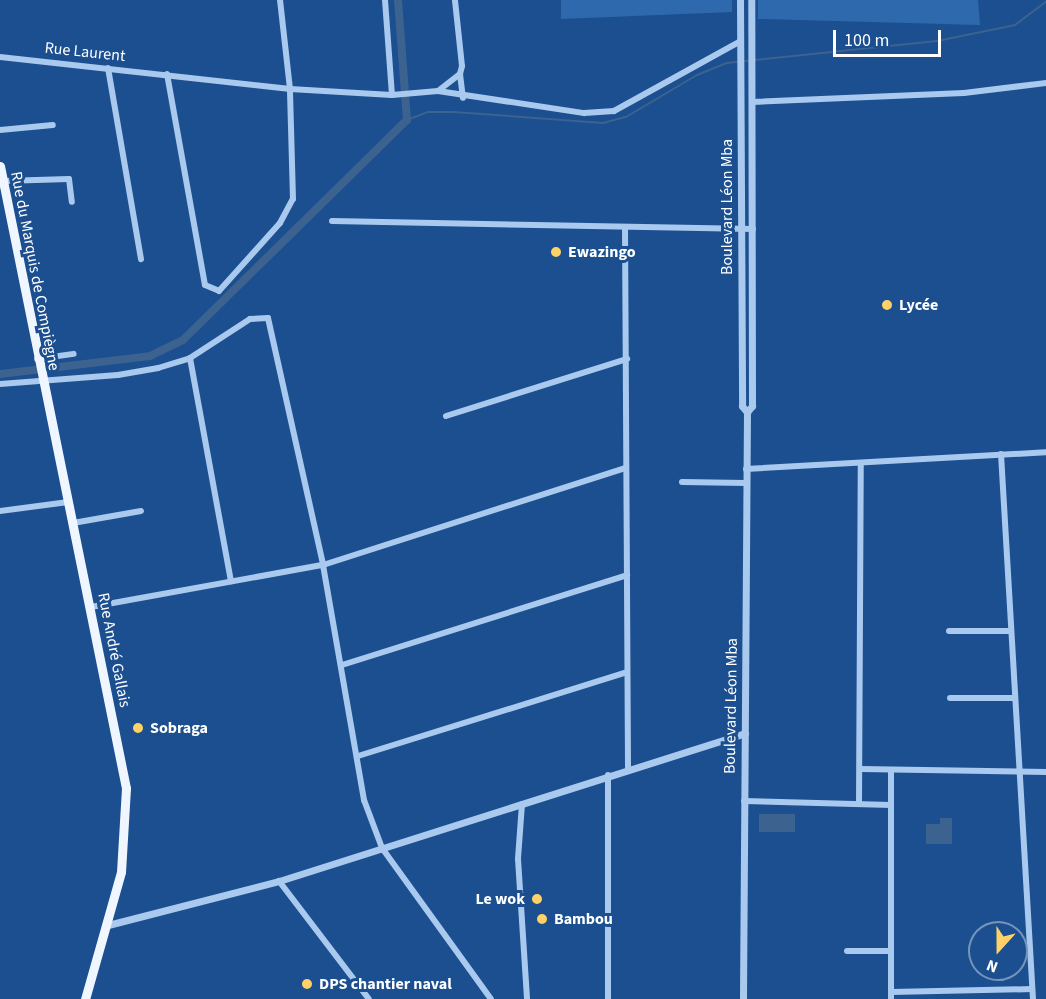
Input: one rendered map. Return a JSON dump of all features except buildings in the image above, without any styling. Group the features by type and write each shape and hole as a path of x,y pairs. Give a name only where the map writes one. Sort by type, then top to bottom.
{"main road":[{"name":"Rue du Marquis de Compiègne","path":"0,166 41,380"},
{"name":"Rue André Gallais","path":"41,380 91,608 127,808 121,872 108,925 85,999"}],"street":[{"path":"167,74 205,285 219,291 280,223 290,206 295,187 290,89 280,0"},
{"path":"385,0 395,95"},
{"path":"455,0 463,98"},
{"name":"Boulevard Léon Mba","path":"740,0 742,406 747,412 743,999"},
{"name":"Boulevard Léon Mba","path":"747,412 752,406 751,0"},
{"name":"Rue Laurent","path":"0,57 290,89 395,95 438,91 463,98 584,113 614,111 740,42"},
{"path":"108,68 141,259"},
{"path":"438,91 460,74"},
{"path":"752,102 964,93 1046,83"},
{"path":"0,130 53,125"},
{"path":"3,181 69,179 72,201"},
{"path":"332,221 753,229"},
{"path":"625,227 628,768"},
{"path":"0,384 118,375 190,358 250,319 268,318 323,565 364,800 382,848 491,999"},
{"path":"37,361 74,354"},
{"path":"190,358 231,581"},
{"path":"446,416 627,359"},
{"path":"747,469 1046,452"},
{"path":"1001,454 1033,999"},
{"path":"859,803 861,464"},
{"path":"91,608 323,565 626,468"},
{"path":"682,482 746,483"},
{"path":"0,511 68,502"},
{"path":"73,523 141,511"},
{"path":"342,665 627,575"},
{"path":"949,631 1010,631"},
{"path":"358,756 626,673"},
{"path":"950,698 1014,698"},
{"path":"108,925 279,881 628,768 745,733"},
{"path":"861,769 1046,772"},
{"path":"891,770 891,995 1032,989"},
{"path":"608,775 608,999"},
{"path":"744,801 891,805"},
{"path":"522,804 518,859 527,999"},
{"path":"279,881 369,999"},
{"path":"847,951 891,951"}],"shaded area":[{"path":"561,0 732,0 732,12 561,19"},
{"path":"758,0 978,0 980,25 758,19"},
{"path":"759,814 795,814 795,832 759,832"},
{"path":"940,818 952,818 952,844 926,844 926,824 940,824"}],"waterway":[{"path":"0,374 150,356 183,340 407,120 398,0"},
{"path":"407,120 428,112 454,112 603,123 626,117 697,75 727,63 937,41 1015,25 1046,2"}],"place":[{"name":"Ewazingo","path":"556,252"},
{"name":"Lycée","path":"887,305"},
{"name":"Sobraga","path":"138,728"},
{"name":"Le wok","path":"537,899"},
{"name":"Bambou","path":"542,919"},
{"name":"DPS chantier naval","path":"307,984"}]}
